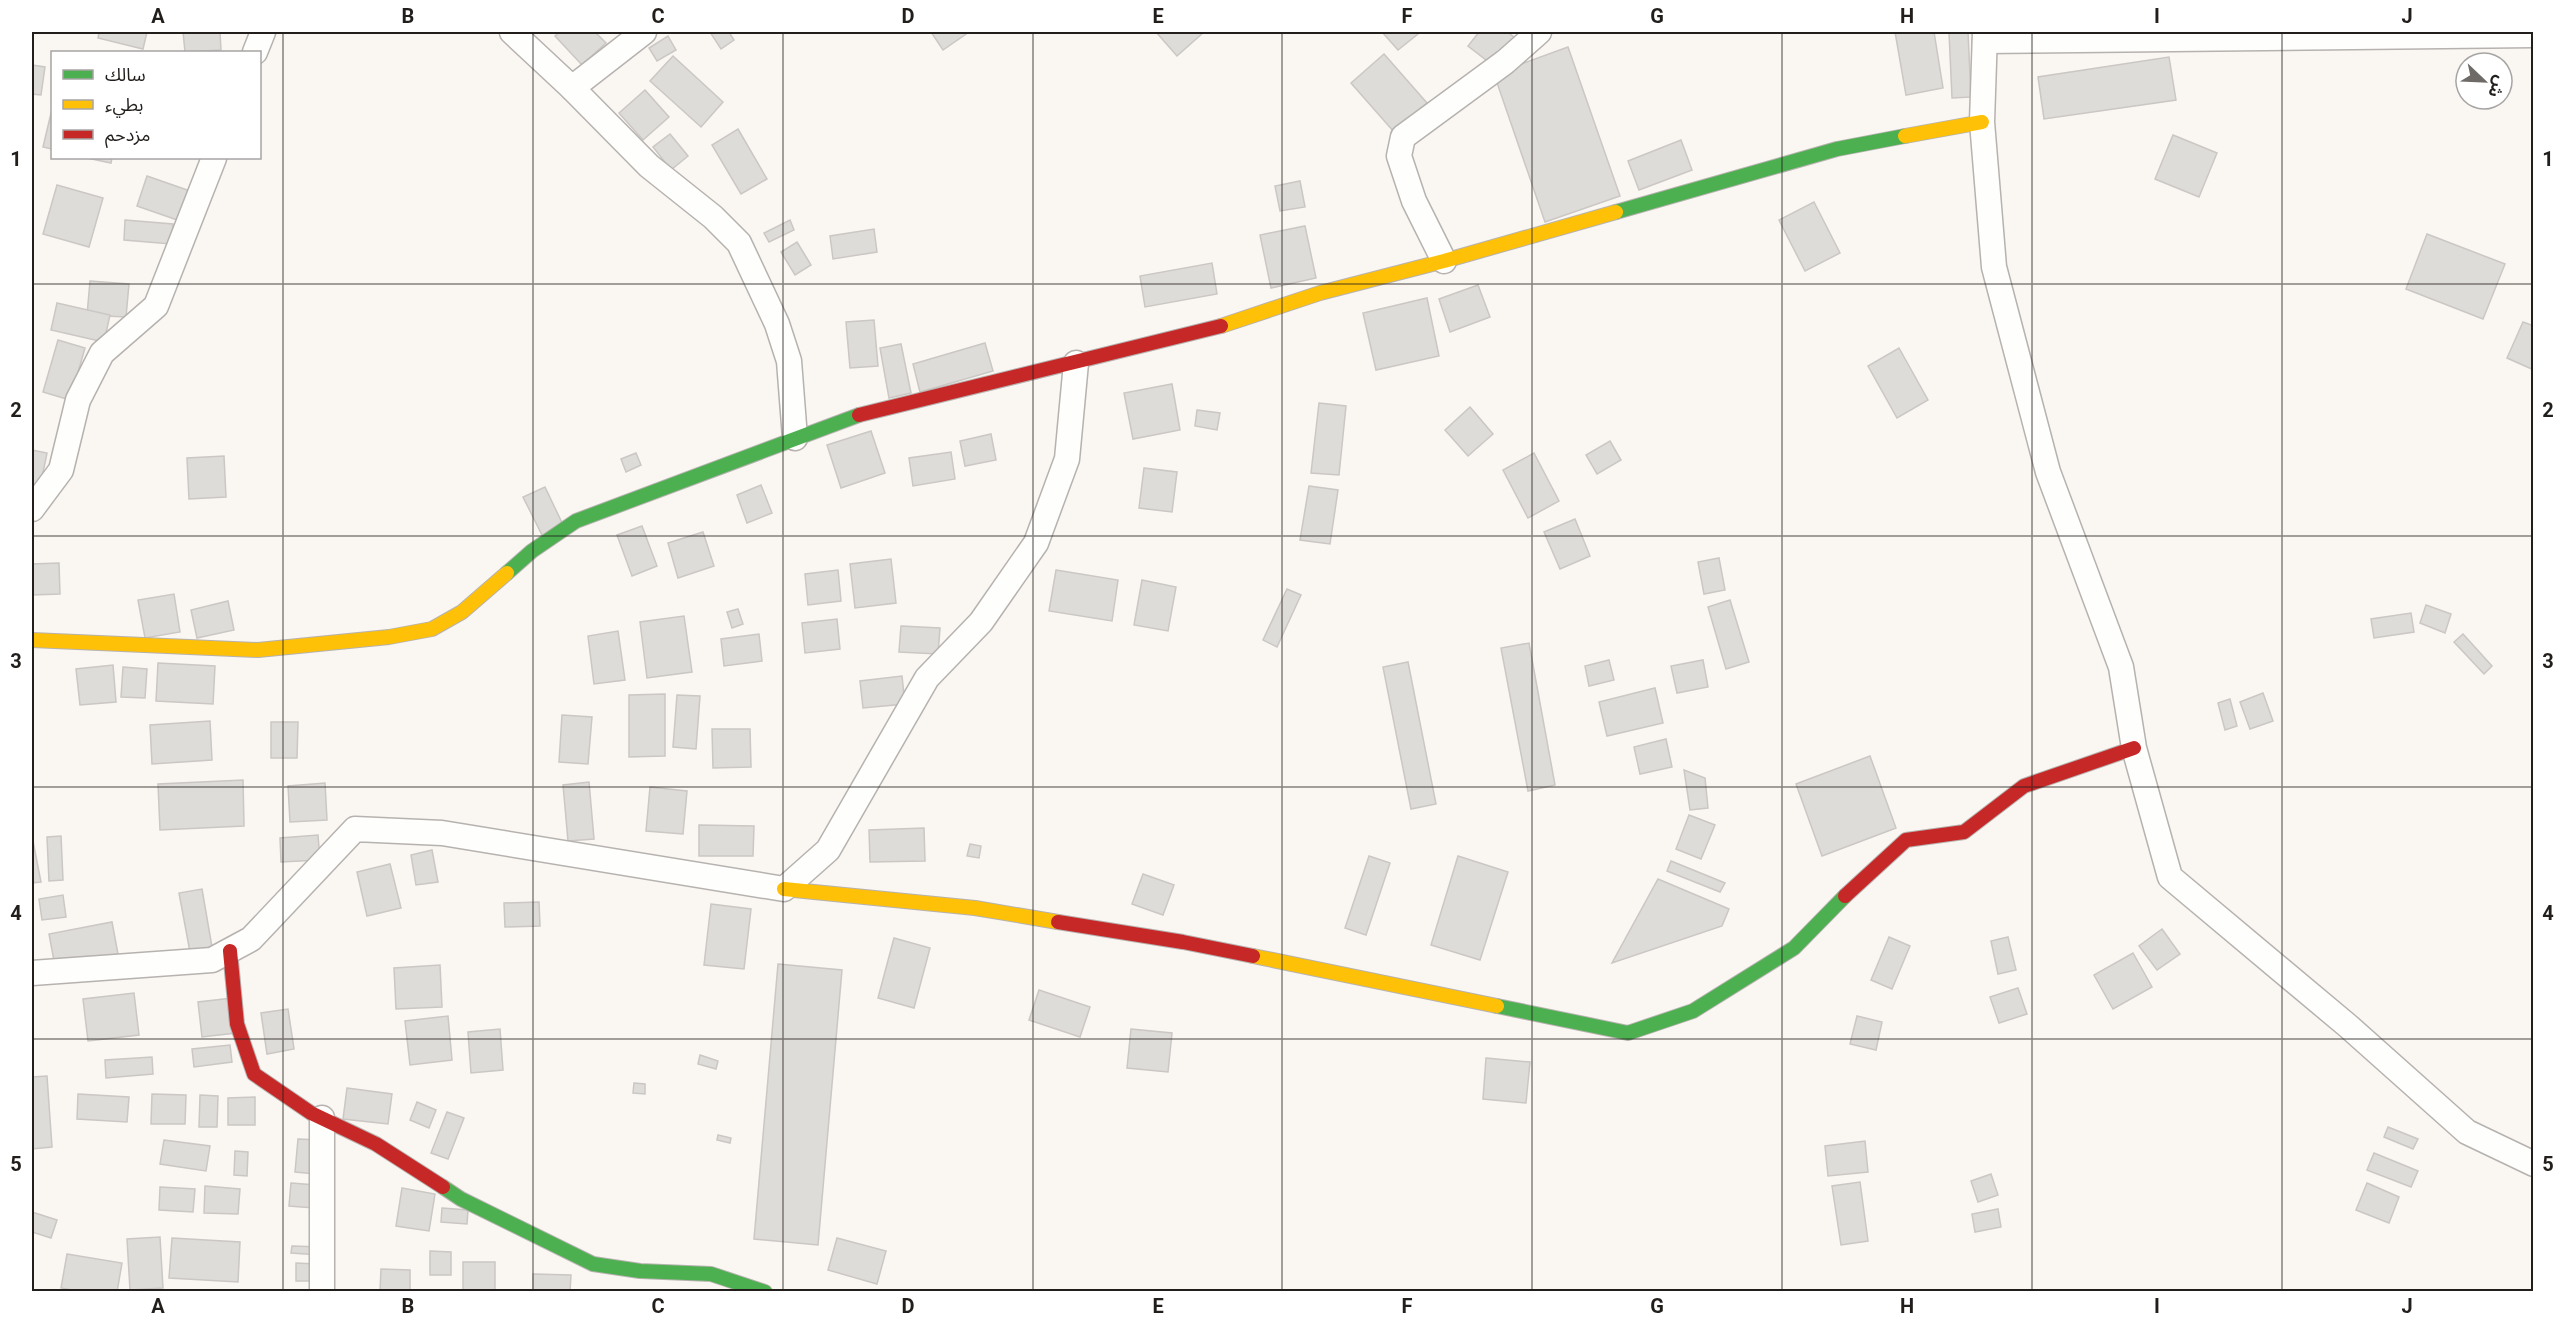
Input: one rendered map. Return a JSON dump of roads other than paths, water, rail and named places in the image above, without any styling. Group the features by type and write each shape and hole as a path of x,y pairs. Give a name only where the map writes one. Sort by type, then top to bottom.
{"street":[{"path":"255,51 263,32"},
{"path":"512,32 572,88 649,166 713,217 739,243 777,324 789,361 795,438"},
{"path":"572,88 645,32"},
{"path":"1444,261 1414,201 1399,156 1403,137 1505,62 1539,32"},
{"path":"2534,35 1985,36 1982,122 1994,267 2048,472 2121,667 2134,748 2170,877 2348,1026 2467,1132 2534,1164"},
{"path":"32,640 258,650 389,637 432,629 462,612 532,551 576,522 847,418 1229,324 1320,293 1444,261 1837,148 1982,122"},
{"path":"32,509 61,470 78,400 102,353 156,306 214,159"},
{"path":"783,889 828,850 927,678 981,622 1036,543 1067,459 1076,363"},
{"path":"32,973 212,960 251,939 355,829 442,833 783,889 975,908 1183,942 1628,1033 1693,1011 1794,948 1868,873 1906,840 1964,832 2024,786 2134,748"},
{"path":"230,951 237,1024 254,1074 311,1113 376,1144 461,1199 593,1264 640,1271 711,1274 765,1292"},
{"path":"322,1118 322,1292"}]}
